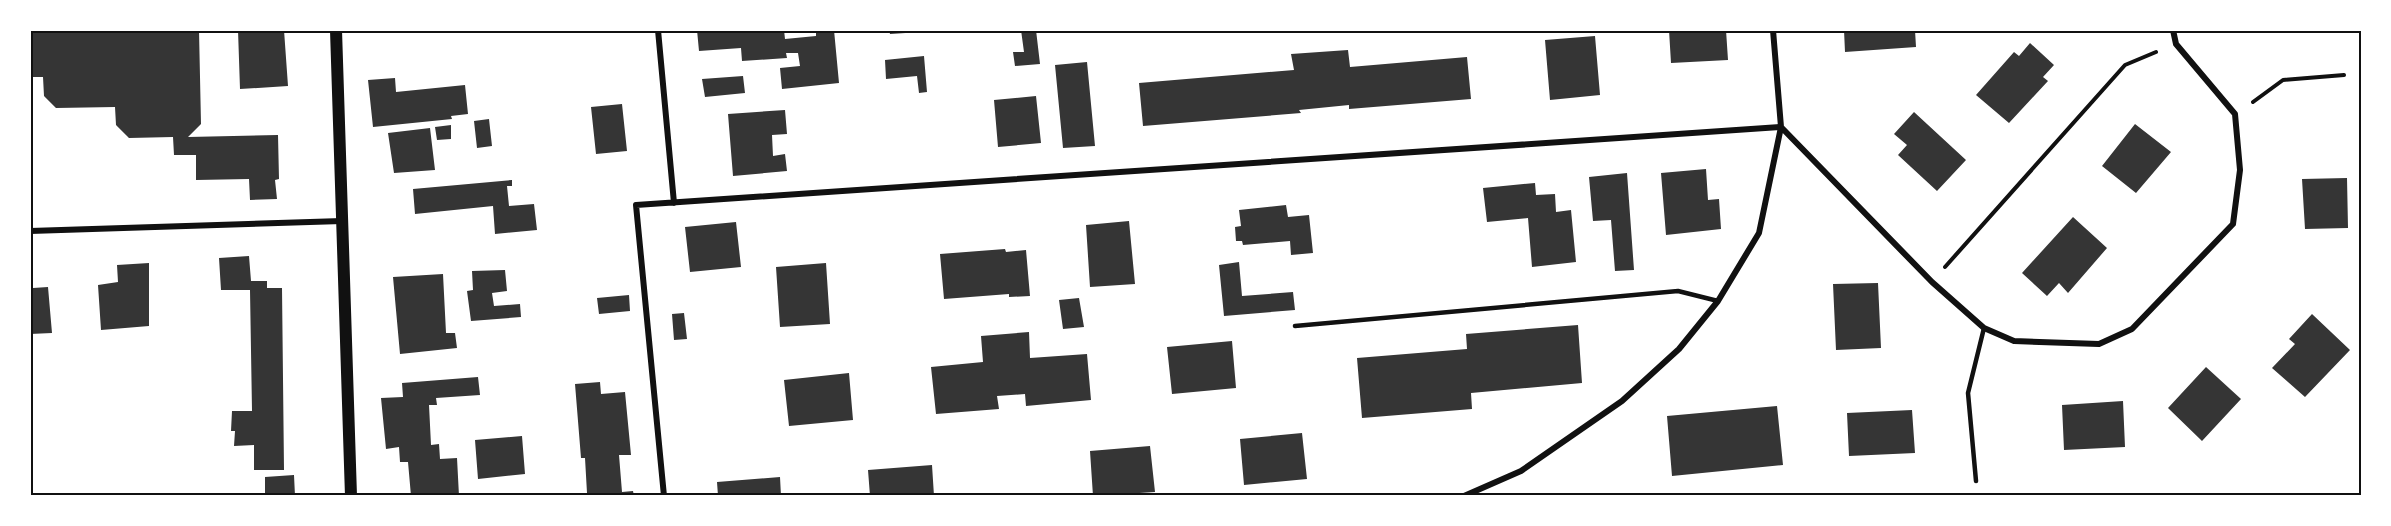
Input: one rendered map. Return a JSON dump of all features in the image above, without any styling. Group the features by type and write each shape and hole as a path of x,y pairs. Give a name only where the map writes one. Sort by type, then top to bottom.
{"main road":[{"path":"336,30 351,496"}],"street":[{"path":"658,30 674,204"},
{"path":"1464,496 1521,471 1622,401 1679,349 1718,301 1759,233 1780,127 1773,30"},
{"path":"664,496 636,205 1780,127 1932,282 1984,328 2014,341 2099,344 2132,329 2233,224 2240,170 2235,114 2176,44 2173,30"},
{"path":"30,231 342,221"}],"lane":[{"path":"1295,326 1678,291 1718,301"},
{"path":"1976,480 1968,393 1984,328"}],"path":[{"path":"1932,282 2125,65 2176,44"},
{"path":"2235,114 2283,80 2344,75"}],"building":[{"path":"30,30 199,30 201,124 188,137 278,135 279,179 275,180 277,199 250,200 249,179 196,180 196,155 174,155 173,137 129,138 116,125 115,107 56,108 44,96 43,77 30,77"},
{"path":"238,30 284,30 288,86 240,89"},
{"path":"697,30 784,30 785,39 816,36 816,30 834,30 839,83 782,89 780,68 800,66 798,53 786,53 787,58 742,61 741,48 699,51"},
{"path":"889,30 921,30 921,32 890,34"},
{"path":"1021,30 1036,30 1040,64 1015,66 1013,52 1024,52"},
{"path":"1669,30 1726,30 1728,60 1671,63"},
{"path":"1844,30 1915,30 1916,47 1845,52"},
{"path":"1595,36 1600,95 1550,100 1545,40"},
{"path":"2030,43 2054,65 2043,77 2048,81 2009,123 1976,95 2014,52 2019,56"},
{"path":"1348,50 1350,67 1467,57 1471,99 1349,109 1349,105 1299,110 1301,113 1143,126 1139,83 1294,70 1291,54"},
{"path":"924,56 927,92 919,93 917,76 886,79 885,60"},
{"path":"1087,62 1095,146 1063,148 1055,65"},
{"path":"743,76 745,93 705,97 702,79"},
{"path":"395,78 396,92 465,85 468,114 451,116 452,119 373,127 368,80"},
{"path":"1036,96 1041,143 998,147 994,100"},
{"path":"622,104 627,151 596,154 591,107"},
{"path":"785,110 787,134 772,135 773,156 785,154 787,171 733,176 728,114"},
{"path":"1914,112 1966,160 1937,191 1898,155 1907,145 1894,134"},
{"path":"489,119 492,146 477,148 474,121"},
{"path":"2135,124 2171,152 2136,193 2102,166"},
{"path":"451,125 451,139 437,140 435,127"},
{"path":"430,128 435,170 394,173 388,133"},
{"path":"1706,169 1708,200 1719,199 1721,229 1666,235 1661,173"},
{"path":"1627,173 1634,270 1615,271 1611,220 1593,221 1589,177"},
{"path":"2347,178 2348,228 2305,229 2302,179"},
{"path":"512,180 512,186 507,186 509,206 534,204 537,230 495,234 493,206 415,214 413,189"},
{"path":"1535,183 1536,195 1555,194 1556,212 1571,210 1576,262 1532,267 1528,218 1487,222 1483,188"},
{"path":"1286,205 1288,217 1309,215 1313,253 1291,255 1290,241 1243,245 1242,241 1236,241 1235,227 1241,226 1239,210"},
{"path":"2073,217 2107,248 2068,293 2059,283 2047,296 2022,273"},
{"path":"1129,221 1135,284 1090,287 1086,225"},
{"path":"736,222 741,267 690,272 685,227"},
{"path":"1005,249 1006,252 1026,250 1030,296 1009,297 1009,294 944,299 940,254"},
{"path":"249,256 251,281 267,281 267,288 282,288 284,470 254,470 254,445 234,446 235,431 231,431 232,411 252,411 250,290 221,290 219,258"},
{"path":"1239,262 1242,296 1293,292 1295,310 1224,316 1219,265"},
{"path":"149,263 149,326 101,330 98,285 118,282 117,265"},
{"path":"826,263 830,324 780,327 776,267"},
{"path":"505,270 507,291 492,293 494,306 520,304 521,317 471,321 467,291 473,290 472,271"},
{"path":"443,274 446,333 455,333 457,348 400,354 393,277"},
{"path":"30,275 33,288 48,287 52,333 30,334"},
{"path":"1878,283 1881,348 1836,350 1833,284"},
{"path":"629,295 630,311 599,314 597,298"},
{"path":"1079,298 1084,327 1063,329 1059,300"},
{"path":"684,313 687,339 674,340 672,314"},
{"path":"2312,314 2350,350 2305,397 2272,368 2295,344 2289,339"},
{"path":"1578,325 1582,383 1471,393 1472,409 1362,418 1357,358 1467,349 1466,334"},
{"path":"1029,332 1030,358 1087,354 1091,400 1026,406 1025,394 997,396 999,409 936,414 931,367 983,362 981,336"},
{"path":"1232,341 1236,388 1172,394 1167,347"},
{"path":"2206,367 2241,399 2202,441 2168,408"},
{"path":"849,373 853,420 789,426 784,380"},
{"path":"478,377 480,395 436,398 437,405 429,405 431,445 439,444 440,459 457,458 459,496 411,496 408,462 400,462 399,447 386,449 381,398 403,397 402,383"},
{"path":"600,382 601,394 625,392 631,455 619,455 622,492 633,491 634,496 584,496 584,493 587,493 585,458 581,458 575,384"},
{"path":"2123,401 2125,447 2064,450 2062,405"},
{"path":"1777,406 1783,465 1672,476 1667,416"},
{"path":"1912,410 1915,453 1849,456 1847,413"},
{"path":"1302,433 1307,479 1244,485 1240,439"},
{"path":"522,436 525,474 478,479 475,440"},
{"path":"1150,446 1155,492 1093,496 1090,451"},
{"path":"932,465 934,496 870,496 868,470"},
{"path":"294,475 295,496 265,496 265,477"},
{"path":"780,477 781,496 718,496 717,482"}]}
